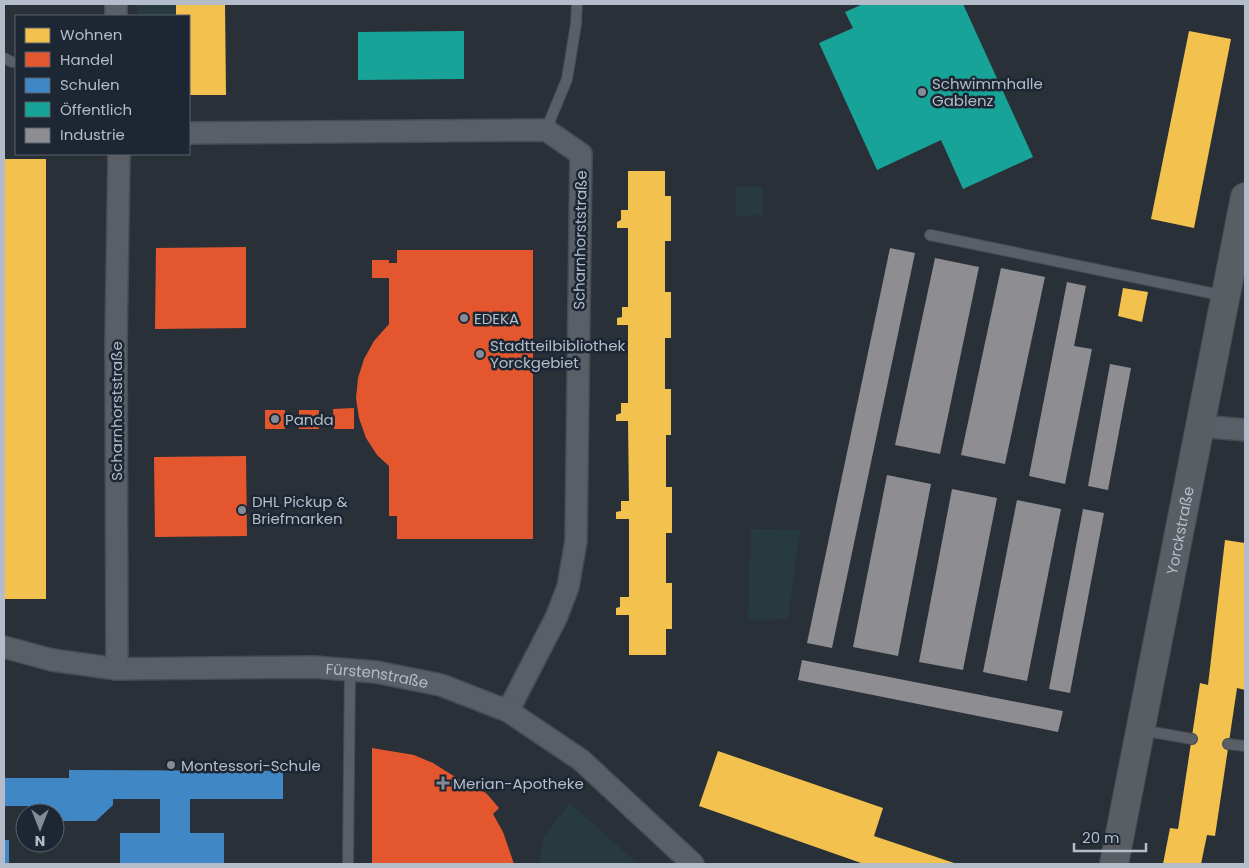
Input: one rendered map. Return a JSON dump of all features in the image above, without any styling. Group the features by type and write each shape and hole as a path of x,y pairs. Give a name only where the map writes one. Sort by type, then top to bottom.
{"main road":[{"name":"Yorckstraße","path":"1114,864 1245,197"}],"street":[{"path":"190,133 546,130"},
{"name":"Scharnhorststraße","path":"508,711 556,618 568,586 576,541 581,154 546,130"},
{"name":"Scharnhorststraße","path":"118,669 116,342 119,155"},
{"path":"1200,426 1245,430"},
{"name":"Fürstenstraße","path":"4,647 52,660 118,669 314,667 350,669 441,685 508,711 581,760 693,864"}],"lane":[{"path":"546,130 567,79 576,24 577,4"},
{"path":"930,235 1226,296"},
{"path":"348,864 350,669"},
{"path":"1140,730 1192,739"},
{"path":"1228,744 1245,746"}],"green space":[{"path":"137,4 176,4 176,15 137,15"},
{"path":"736,187 763,187 763,215 736,216"},
{"path":"751,529 800,530 788,619 748,620"},
{"path":"570,803 638,864 539,864 544,836"}],"building: Wohnen":[{"path":"176,4 225,4 226,95 190,95 190,15 176,15"},
{"path":"1189,31 1231,39 1194,228 1151,219"},
{"path":"5,159 46,159 46,599 4,599"},
{"path":"628,171 665,171 665,196 671,196 671,241 665,241 665,292 671,292 671,338 665,338 665,389 671,389 671,435 666,435 666,487 672,487 672,533 666,533 666,583 672,583 672,629 666,629 666,655 629,655 629,615 616,615 616,608 620,607 620,597 629,597 629,519 616,519 616,512 621,511 621,501 629,501 628,421 616,421 616,415 621,413 621,403 628,403 628,325 617,325 617,318 622,317 622,307 628,307 628,228 617,228 617,222 621,220 621,210 628,210"},
{"path":"1123,288 1148,292 1142,322 1118,316"},
{"path":"1225,540 1245,543 1245,690 1237,688 1215,836 1207,835 1201,864 1163,864 1170,828 1178,829 1200,683 1208,685"},
{"path":"718,751 883,808 874,836 957,864 864,864 699,806"}],"building: Handel":[{"path":"246,247 246,328 155,329 156,248"},
{"path":"397,250 533,250 533,539 397,539 397,516 389,516 389,466 377,455 366,438 359,418 356,398 358,378 364,359 374,341 389,324 389,278 372,278 372,260 389,260 389,263 397,263"},
{"path":"354,408 354,429 334,429 333,409"},
{"name":"Panda","path":"265,410 285,410 285,429 265,429"},
{"path":"299,410 319,410 319,429 299,429"},
{"path":"246,456 247,536 155,537 154,457"},
{"path":"372,748 414,755 433,763 468,785 471,782 487,794 499,808 493,814 503,832 514,864 372,864"}],"building: Schulen":[{"path":"69,770 283,771 283,799 190,799 190,833 224,833 224,864 120,864 120,833 160,833 160,799 113,799 113,805 96,821 65,821 65,803 15,803 15,806 4,806 4,778 69,778"},
{"path":"4,840 9,840 9,864 4,864"}],"building: Öffentlich":[{"name":"Schwimmhalle Gablenz","path":"863,4 963,4 1033,157 963,189 941,140 877,170 819,43 853,28 845,12"},
{"path":"464,31 464,79 358,80 358,32"}],"building: Industrie":[{"path":"890,248 915,253 832,648 807,643"},
{"path":"935,258 979,267 940,454 895,445"},
{"path":"1001,268 1045,277 1005,464 961,455"},
{"path":"1067,282 1086,286 1074,346 1092,349 1065,484 1029,476"},
{"path":"1110,364 1131,368 1108,490 1088,486"},
{"path":"887,475 931,484 898,656 853,647"},
{"path":"952,489 997,498 963,670 919,662"},
{"path":"1017,500 1061,509 1027,681 983,672"},
{"path":"1083,509 1104,513 1070,693 1049,689"},
{"path":"802,660 1063,711 1058,732 798,680"}],"place":[{"name":"Schwimmhalle Gablenz","path":"922,92"},
{"name":"EDEKA","path":"464,318"},
{"name":"Stadtteilbibliothek Yorckgebiet","path":"480,354"},
{"name":"Panda","path":"275,419"},
{"name":"DHL Pickup & Briefmarken","path":"242,510"},
{"name":"Montessori-Schule","path":"171,765"},
{"name":"Merian-Apotheke","path":"443,783"}]}
